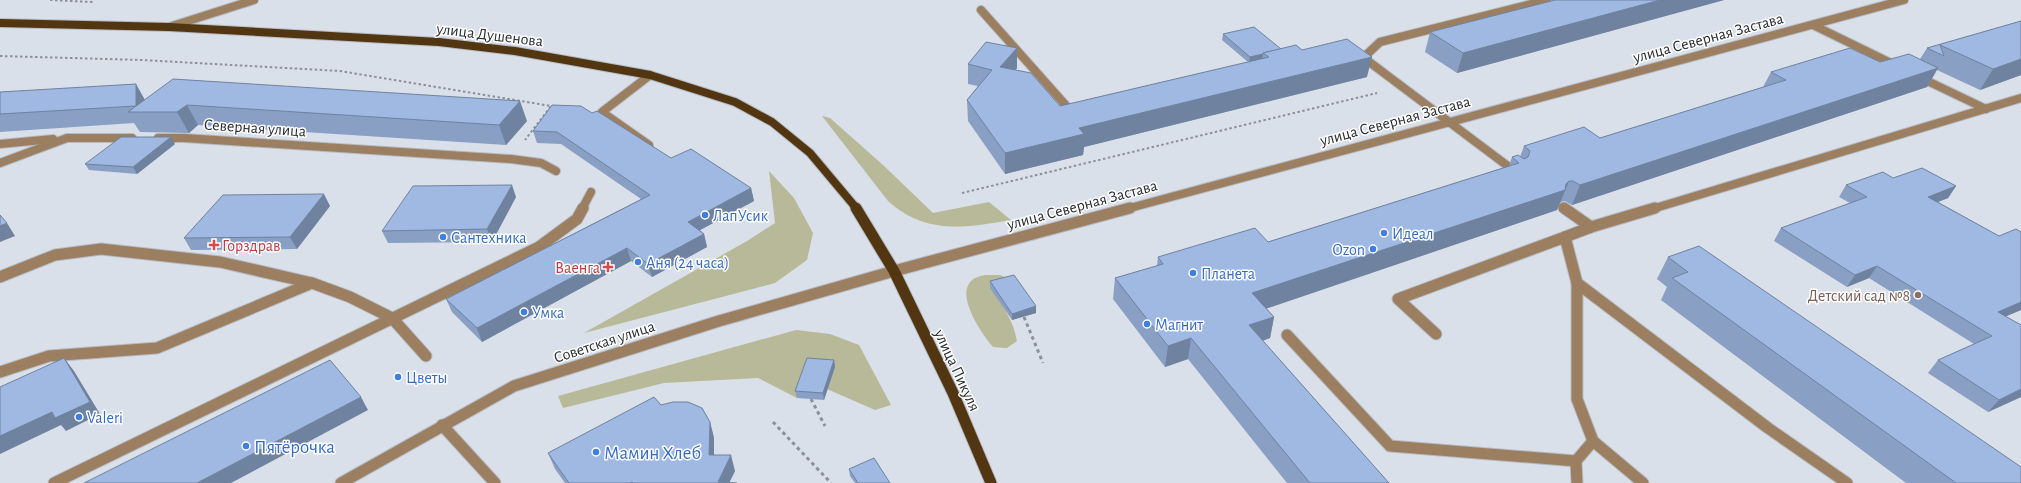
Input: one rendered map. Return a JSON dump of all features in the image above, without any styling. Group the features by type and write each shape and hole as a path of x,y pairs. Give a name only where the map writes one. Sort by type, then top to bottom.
{"main road":[{"name":"улица Душенова","path":"0,23 168,27 439,42 514,51 650,75 673,81 735,102 772,122 810,153 861,214 894,271"},
{"name":"улица Пикуля","path":"894,271 953,393 992,483"}],"street":[{"path":"168,27 254,0"},
{"path":"1363,58 1380,42 1547,0"},
{"name":"улица Северная Застава","path":"894,271 1448,121 1813,25 1886,2 1904,0"},
{"path":"981,10 1070,110 1086,106"},
{"path":"1813,25 1986,109"},
{"path":"1353,50 1517,173"},
{"path":"650,75 602,112 652,147"},
{"path":"1436,334 1398,299 1591,227 2021,98"},
{"path":"0,144 67,138"},
{"name":"Северная улица","path":"0,163 67,138 184,138 511,159 541,163 556,171"},
{"path":"54,483 539,247 578,219 591,192"},
{"path":"1564,208 1591,227"},
{"path":"1565,237 1577,283 1577,399 1593,441 1643,483"},
{"path":"0,277 55,255 101,249 220,262 312,283 350,297 392,318 426,356"},
{"name":"Советская улица","path":"341,483 514,386 719,321 894,271"},
{"path":"0,372 49,356 157,348 312,283"},
{"path":"1577,283 1768,428 1847,483"},
{"path":"1287,335 1390,446 1576,461"},
{"path":"442,425 495,483"},
{"path":"1577,483 1576,461 1593,441"}],"path":[{"path":"0,56 142,60 340,72 551,106 511,159"},
{"path":"962,193 1403,87"},
{"path":"1024,317 1043,363"},
{"path":"811,399 825,426"},
{"path":"773,422 831,483"}],"green space":[{"path":"822,116 830,118 883,165 933,213 989,202 1011,220 978,225 946,226 931,224 902,212 888,201"},
{"path":"769,171 794,198 813,233 807,260 775,283 584,333 747,241 775,223"},
{"path":"986,275 1000,275 1014,281 991,288 1007,313 1015,333 1017,341 1007,348 993,347 980,329 969,306 967,295 968,286 974,279"},
{"path":"796,330 830,334 859,345 891,405 875,410 827,389 835,367 797,398 758,378 664,383 563,408 558,396"}],"building":[{"path":"1555,0 1660,0 1463,53 1430,32"},
{"path":"2021,21 2021,59 1993,69 1940,45 1944,56 1927,48"},
{"path":"1254,27 1281,49 1250,57 1223,34"},
{"path":"1347,39 1372,57 1079,128 1084,134 1005,153 967,100 992,70 968,64 986,42 1017,48 1000,67 1031,73 1060,106 1269,57 1263,53 1296,45 1302,50"},
{"path":"1850,48 1880,62 1909,54 1938,68 1580,185 1573,181 1569,181 1566,184 1565,190 1252,293 1274,317 1249,325 1389,483 1310,483 1191,338 1168,346 1115,278 1163,264 1158,257 1255,228 1268,242 1519,163 1512,157 1518,155 1524,159 1528,157 1530,151 1524,146 1584,127 1600,138 1786,80 1771,72"},
{"path":"173,79 520,101 499,125 187,105 177,112 128,112"},
{"path":"136,84 136,106 0,114 0,92"},
{"path":"552,105 581,106 592,113 597,111 671,158 691,149 751,188 688,222 704,234 648,264 627,248 477,328 446,299 650,195 557,132 533,131"},
{"path":"121,137 171,137 133,167 85,164"},
{"name":"Детский сад №8","path":"1922,168 1956,186 1928,197 1999,236 2016,229 2021,232 2021,302 1998,312 2021,325 2021,389 1999,400 1938,360 1992,336 1877,266 1855,275 1781,228 1867,197 1846,185 1883,172 1893,178"},
{"path":"512,185 487,229 382,231 413,186"},
{"path":"324,194 290,237 184,238 223,195"},
{"path":"0,215 7,223 0,226"},
{"path":"1699,246 2021,467 2021,483 1956,483 1672,278 1688,272 1668,257"},
{"path":"1014,275 1036,306 1012,314 990,281"},
{"path":"64,358 90,402 55,418 52,412 0,436 0,387"},
{"path":"807,358 834,360 823,393 795,391"},
{"name":"Пятёрочка","path":"330,360 361,397 197,483 84,483"},
{"path":"654,397 661,405 673,402 688,402 702,408 710,422 709,455 731,455 718,482 737,483 569,483 548,453"},
{"path":"874,458 890,483 858,483 849,469"}],"place":[{"name":"ЛапУсик","path":"705,215"},
{"name":"Идеал","path":"1384,233"},
{"name":"Сантехника","path":"443,237"},
{"name":"Горздрав","path":"214,245"},
{"name":"Ozon","path":"1373,249"},
{"name":"Аня (24 часа)","path":"638,262"},
{"name":"Ваенга","path":"608,267"},
{"name":"Планета","path":"1193,273"},
{"name":"Детский сад №8","path":"1918,295"},
{"name":"Умка","path":"524,312"},
{"name":"Магнит","path":"1147,324"},
{"name":"Цветы","path":"398,377"},
{"name":"Valeri","path":"79,417"},
{"name":"Пятёрочка","path":"246,446"},
{"name":"Мамин Хлеб","path":"596,452"}]}
